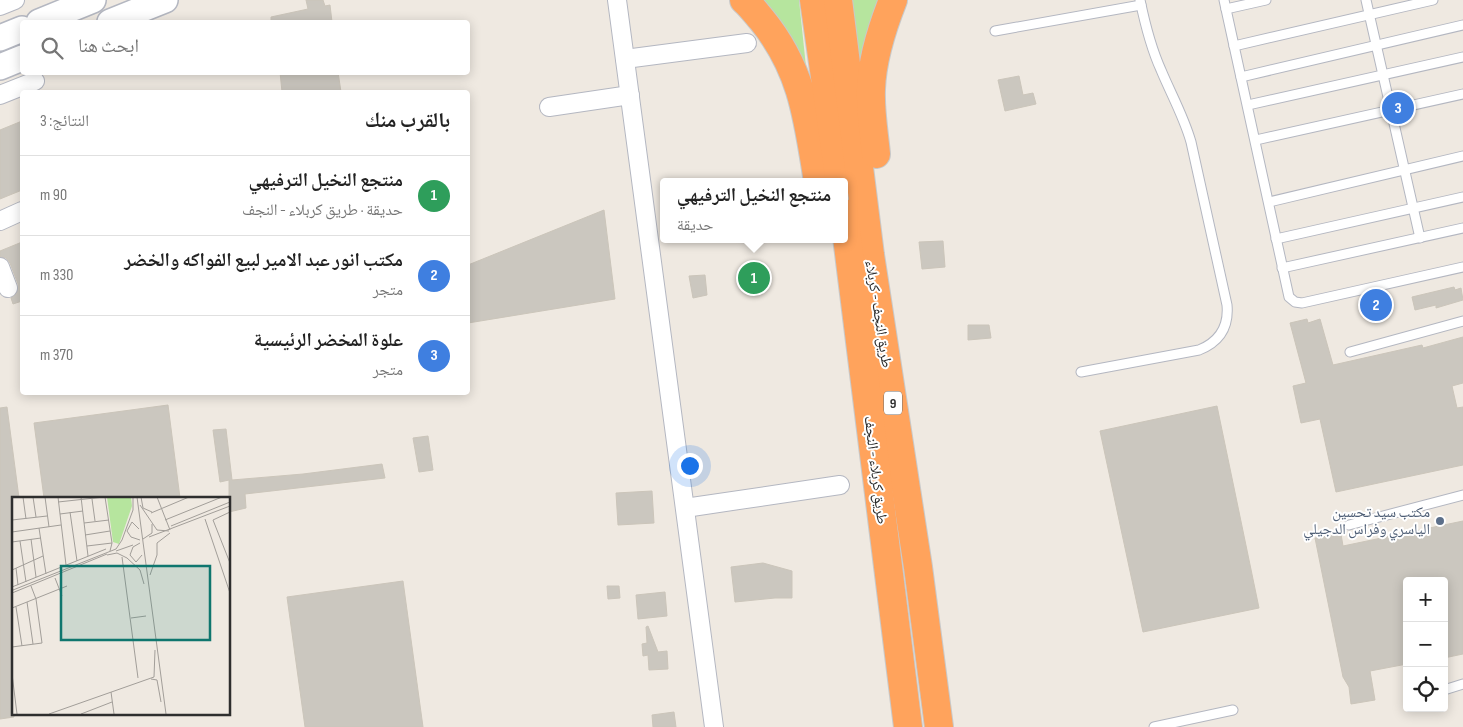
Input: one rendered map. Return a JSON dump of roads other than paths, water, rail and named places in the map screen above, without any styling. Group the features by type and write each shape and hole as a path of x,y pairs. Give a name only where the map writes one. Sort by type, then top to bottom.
{"highway":[{"path":"744,0 774,35 785,52 793,70 804,101 817,178"},
{"name":"9","path":"814,0 837,81"},
{"name":"9","path":"838,0 837,81 840,178"},
{"path":"884,431 892,301 887,241 873,128 871,89 877,50 893,0"},
{"name":"طريق النجف - کربلاء","path":"837,81 870,254 884,431 918,568 938,727"},
{"name":"طريق کربلاء - النجف","path":"848,235 884,431 908,727"},
{"path":"830,243 884,431"}],"street":[{"path":"0,6 15,0"},
{"path":"48,20 93,0"},
{"path":"115,20 165,0"},
{"path":"617,0 714,727"},
{"path":"0,38 20,30"},
{"path":"625,59 747,43"},
{"path":"0,67 20,59"},
{"path":"0,95 34,81"},
{"path":"550,107 630,95"},
{"path":"0,221 20,212"},
{"path":"0,267 8,288"},
{"path":"685,508 840,485"}],"lane":[{"path":"1266,0 1225,4 1289,297 1295,302 1302,303 1463,266"},
{"path":"1366,0 1420,238"},
{"path":"1234,46 1433,0"},
{"path":"994,31 1140,3 1160,68 1183,118 1191,142 1227,305 1226,322 1220,336 1207,347 1199,350 1081,372"},
{"path":"1242,77 1463,25"},
{"path":"1248,106 1463,57"},
{"path":"1256,140 1463,94"},
{"path":"1269,202 1463,156"},
{"path":"1276,239 1463,197"},
{"path":"1282,268 1463,228"},
{"path":"1350,352 1463,321"},
{"path":"1349,525 1463,496"},
{"path":"1448,689 1463,684"},
{"path":"1154,727 1233,710"}],"place":[{"name":"علوة المخضر الرئيسية","path":"1398,108"},
{"name":"منتجع النخيل الترفيهي","path":"754,278"},
{"name":"مكتب انور عبد الامير لبيع الفواكه والخضر","path":"1376,305"},
{"name":"مكتب سيد تحسين الياسري وفراس الدجيلي","path":"1440,521"}]}
